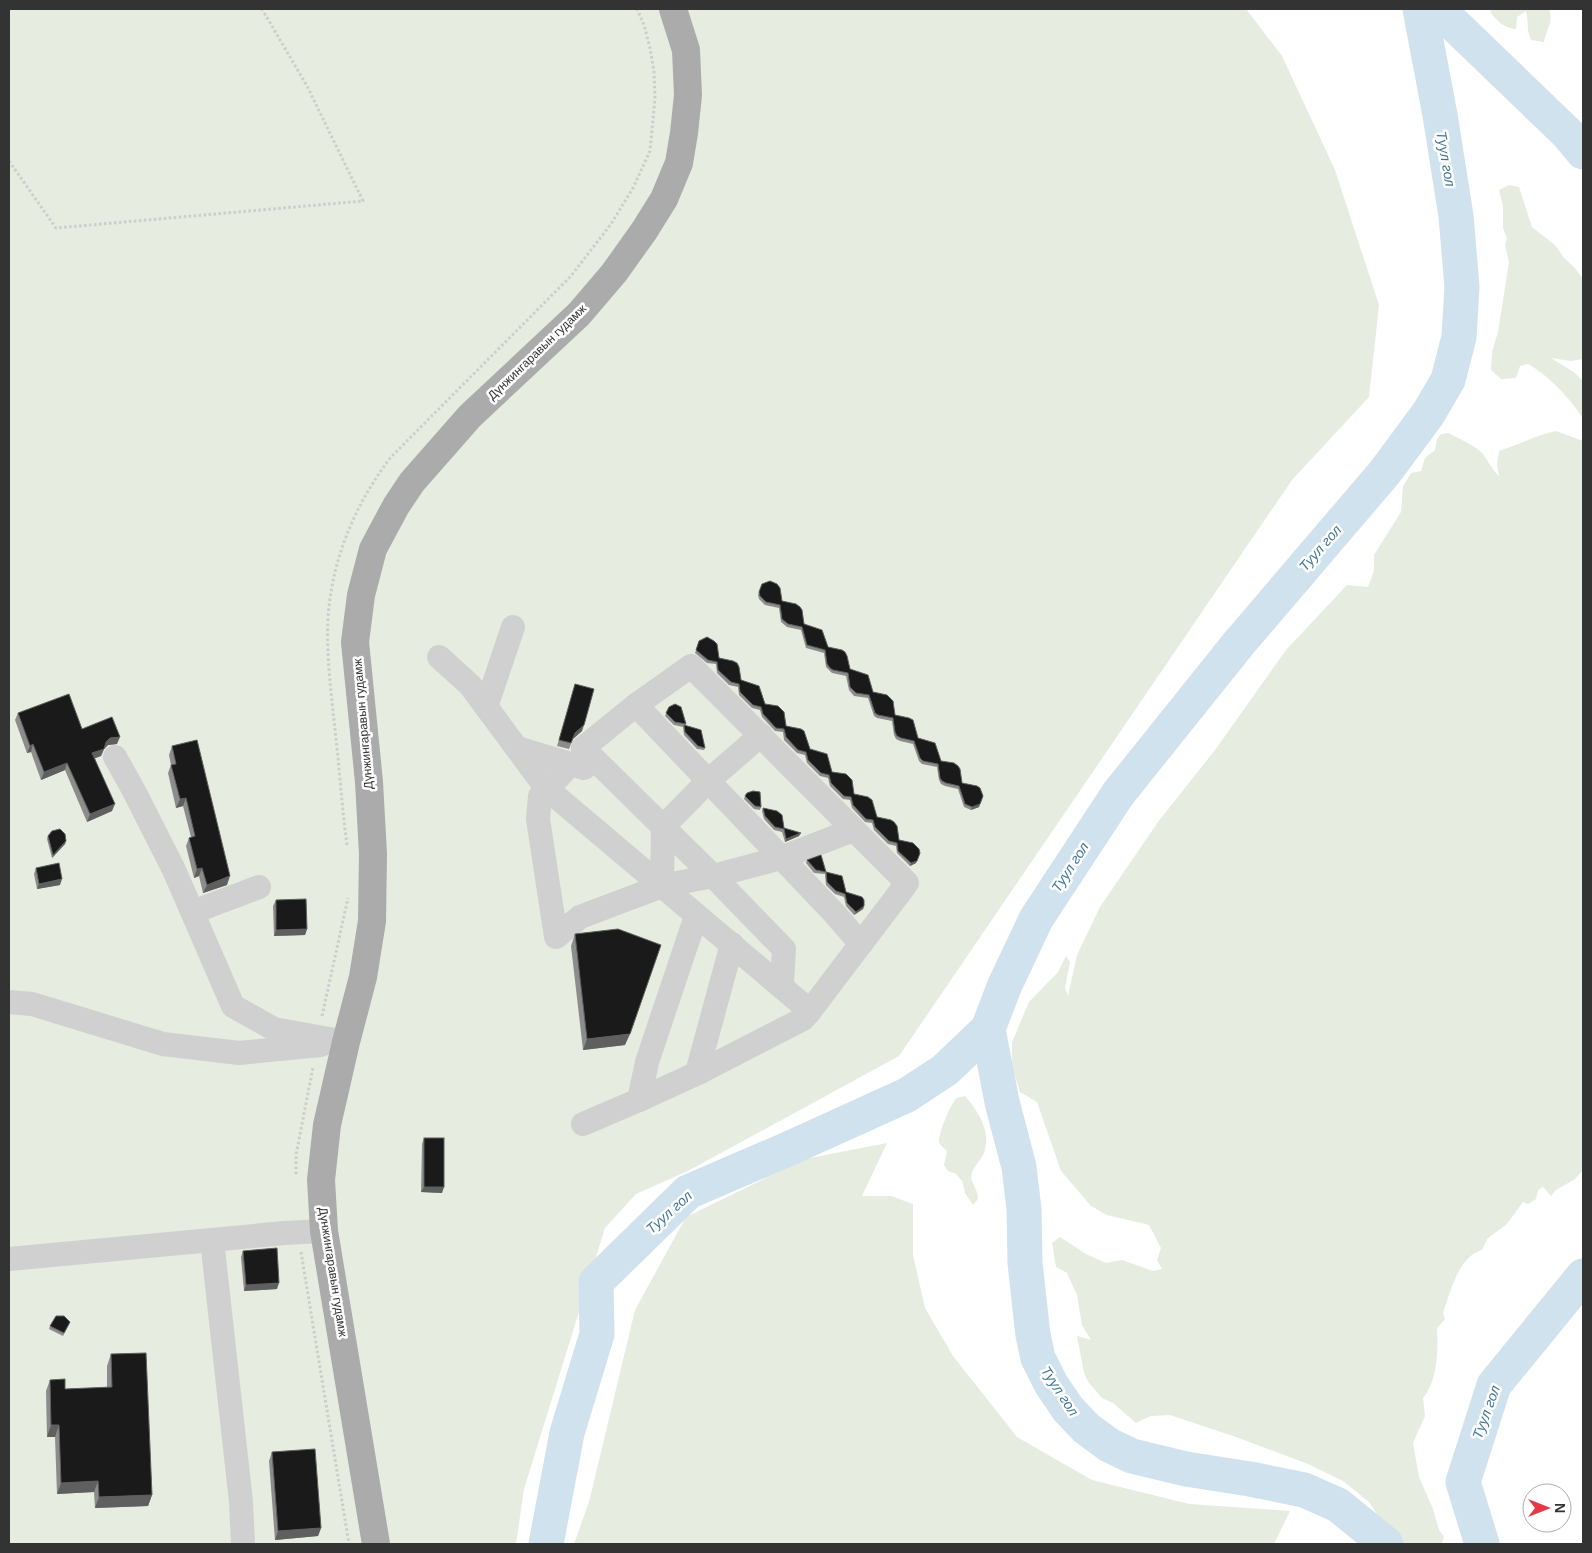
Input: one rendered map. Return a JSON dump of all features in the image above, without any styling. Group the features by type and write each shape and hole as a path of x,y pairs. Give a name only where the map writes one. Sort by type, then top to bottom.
{"main road":[{"name":"Дүнжингаравын гудамж","path":"376,1544 344,1344 312,1232 321,1180 327,1125 363,977 372,921 373,854 369,782 355,642 361,595 373,549 396,506 412,482 470,416 579,314 614,273 664,200 679,163 688,95 686,50 673,9"}],"street":[{"path":"486,707 513,627"},
{"path":"439,657 470,685 547,789 810,1011"},
{"path":"583,1124 692,1076 802,1019 907,883 691,666 636,705 577,756 540,796 538,819 556,937 580,917 662,886 713,876 782,858 853,830"},
{"path":"636,705 834,913 861,944"},
{"path":"662,886 663,827 708,781 761,736"},
{"path":"517,748 577,756 663,827 784,949 782,983 780,986"},
{"path":"115,757 193,912 233,1006 274,1028 317,1042"},
{"path":"193,912 259,887"},
{"path":"639,1100 641,1060 696,916"},
{"path":"692,1076 698,1069 732,944"},
{"path":"9,1002 32,1004 163,1044 239,1053 317,1042 346,1042"},
{"path":"641,1060 692,1076"},
{"path":"9,1259 312,1232"},
{"path":"212,1240 241,1502 243,1544"}],"path":[{"path":"9,161 56,228 363,201 307,86 262,9"},
{"path":"348,847 331,697 328,653 328,618 332,582 338,559 355,515 376,477 391,457 571,276 611,224 633,188 650,151 655,98 654,71 650,48 644,25 637,9"},
{"path":"296,1174 296,1155 317,1042 349,892"},
{"path":"312,1232 300,1247 349,1544"}],"shaded area":[{"path":"9,9 1246,9 1282,56 1335,170 1379,305 1369,397 1292,480 899,1056 688,1171 636,1194 605,1228 524,1489 516,1544 9,1544"},
{"path":"1492,9 1549,9 1551,18 1544,42 1531,40 1526,11 1517,17 1516,29 1499,22 1490,12"},
{"path":"1509,185 1519,187 1532,227 1555,245 1583,279 1583,359 1571,361 1551,358 1575,373 1583,381 1583,419 1559,388 1528,364 1520,366 1516,378 1501,379 1491,370 1492,352 1498,332 1509,262 1505,245 1507,238 1503,228 1503,206 1499,190"},
{"path":"1556,431 1583,441 1583,1170 1575,1179 1556,1190 1551,1196 1543,1187 1538,1190 1536,1199 1528,1204 1523,1202 1507,1224 1487,1239 1482,1250 1467,1260 1456,1276 1443,1313 1445,1319 1437,1328 1437,1355 1434,1374 1432,1383 1423,1398 1425,1416 1413,1443 1419,1477 1433,1509 1439,1530 1444,1537 1441,1544 1398,1544 1391,1541 1391,1533 1382,1532 1379,1526 1379,1517 1369,1502 1343,1481 1308,1464 1170,1415 1151,1416 1136,1423 1113,1403 1102,1398 1089,1383 1084,1373 1077,1336 1091,1340 1082,1325 1077,1295 1067,1273 1056,1267 1052,1243 1060,1237 1086,1254 1106,1263 1122,1260 1153,1271 1162,1269 1157,1260 1161,1248 1149,1225 1107,1215 1091,1206 1061,1171 1037,1102 1020,1092 1012,1067 1012,1042 1029,1002 1058,972 1066,956 1070,962 1065,988 1068,996 1077,955 1100,907 1158,822 1215,750 1286,650 1347,585 1368,587 1374,571 1374,555 1401,512 1403,486 1411,473 1421,471 1425,458 1435,450 1437,439 1441,434 1449,433 1478,449 1499,476 1497,465 1499,451"},
{"path":"965,1096 979,1115 986,1137 984,1153 971,1176 978,1199 973,1205 965,1193 962,1181 956,1174 948,1171 944,1165 947,1151 939,1142 948,1112 954,1101"},
{"path":"887,1143 862,1196 891,1196 913,1204 913,1255 925,1308 953,1356 1017,1437 1092,1480 1189,1504 1290,1511 1274,1544 574,1544 589,1502 635,1310 686,1217 805,1159"}],"building":[{"path":"770,581 777,584 780,588 782,601 796,604 800,607 804,624 822,630 828,647 845,652 850,669 868,675 873,692 887,695 893,701 895,715 913,720 918,738 935,743 941,761 954,763 958,766 962,783 980,788 983,796 980,804 972,807 965,804 959,786 942,781 938,764 923,761 920,758 914,741 897,736 893,718 875,713 869,695 856,693 850,687 848,673 830,668 827,664 825,650 807,645 802,627 788,624 782,619 780,605 766,602 760,596 759,592 762,584"},
{"path":"707,637 717,644 719,658 737,663 741,680 759,686 765,704 778,706 784,712 786,726 804,731 810,749 827,754 832,772 846,774 852,780 854,794 868,797 872,800 877,817 894,822 897,826 899,840 913,843 919,849 920,853 917,861 911,863 898,851 897,843 889,841 875,827 873,820 866,819 853,805 851,797 844,796 831,783 829,775 821,773 808,760 806,752 798,750 786,737 784,729 776,728 763,714 761,707 753,705 740,692 739,684 731,682 718,670 717,662 708,660 696,650 699,641"},
{"path":"575,684 594,689 584,725 575,733 571,743 559,740"},
{"path":"69,694 82,729 112,717 120,737 110,738 106,742 104,749 92,753 115,804 90,814 67,763 44,772 33,744 30,746 18,713"},
{"path":"675,704 681,707 686,724 675,722 666,713 669,707"},
{"path":"684,725 701,730 705,748 698,746 685,732"},
{"path":"197,740 230,876 207,885 202,868 197,869 189,838 195,836 186,798 180,799 171,765 176,764 172,746"},
{"path":"753,791 760,792 761,807 755,806 745,796"},
{"path":"763,808 777,811 782,815 784,828 801,833 786,839 784,829 775,827 765,816"},
{"path":"60,829 65,834 66,841 53,855 48,836 52,831"},
{"path":"821,855 826,872 816,870 807,860"},
{"path":"59,863 62,879 39,884 36,868"},
{"path":"826,872 842,876 846,892 862,897 864,906 856,912 847,903 845,894 836,891 827,882"},
{"path":"306,899 307,929 276,930 276,900"},
{"path":"618,929 661,945 630,1034 587,1039 575,934"},
{"path":"424,1138 444,1138 444,1187 424,1187"},
{"path":"277,1248 279,1283 246,1285 243,1251"},
{"path":"56,1316 64,1316 70,1322 64,1333 50,1326"},
{"path":"146,1353 152,1495 99,1497 98,1481 61,1483 59,1425 51,1425 50,1380 65,1379 65,1389 112,1387 111,1354"},
{"path":"315,1449 321,1528 278,1531 272,1452"}],"waterway":[{"name":"Туул гол","path":"1386,1544 1338,1505 1304,1490 1186,1469 1132,1456 1109,1445 1086,1428 1068,1409 1051,1384 1038,1358 1033,1335 1025,1263 1024,1209 1019,1167 1002,1102 988,1029 1004,987 1036,919 1118,794 1239,643 1385,472 1428,414 1448,380 1459,337 1462,287 1456,216 1440,115 1420,9"},
{"name":"Туул гол","path":"1438,9 1567,133 1583,152"},
{"name":"Туул гол","path":"546,1544 567,1433 597,1334 596,1282 688,1192 907,1095 945,1070 988,1029"},
{"name":"Туул гол","path":"1482,1544 1463,1482 1494,1385 1583,1276"}]}
